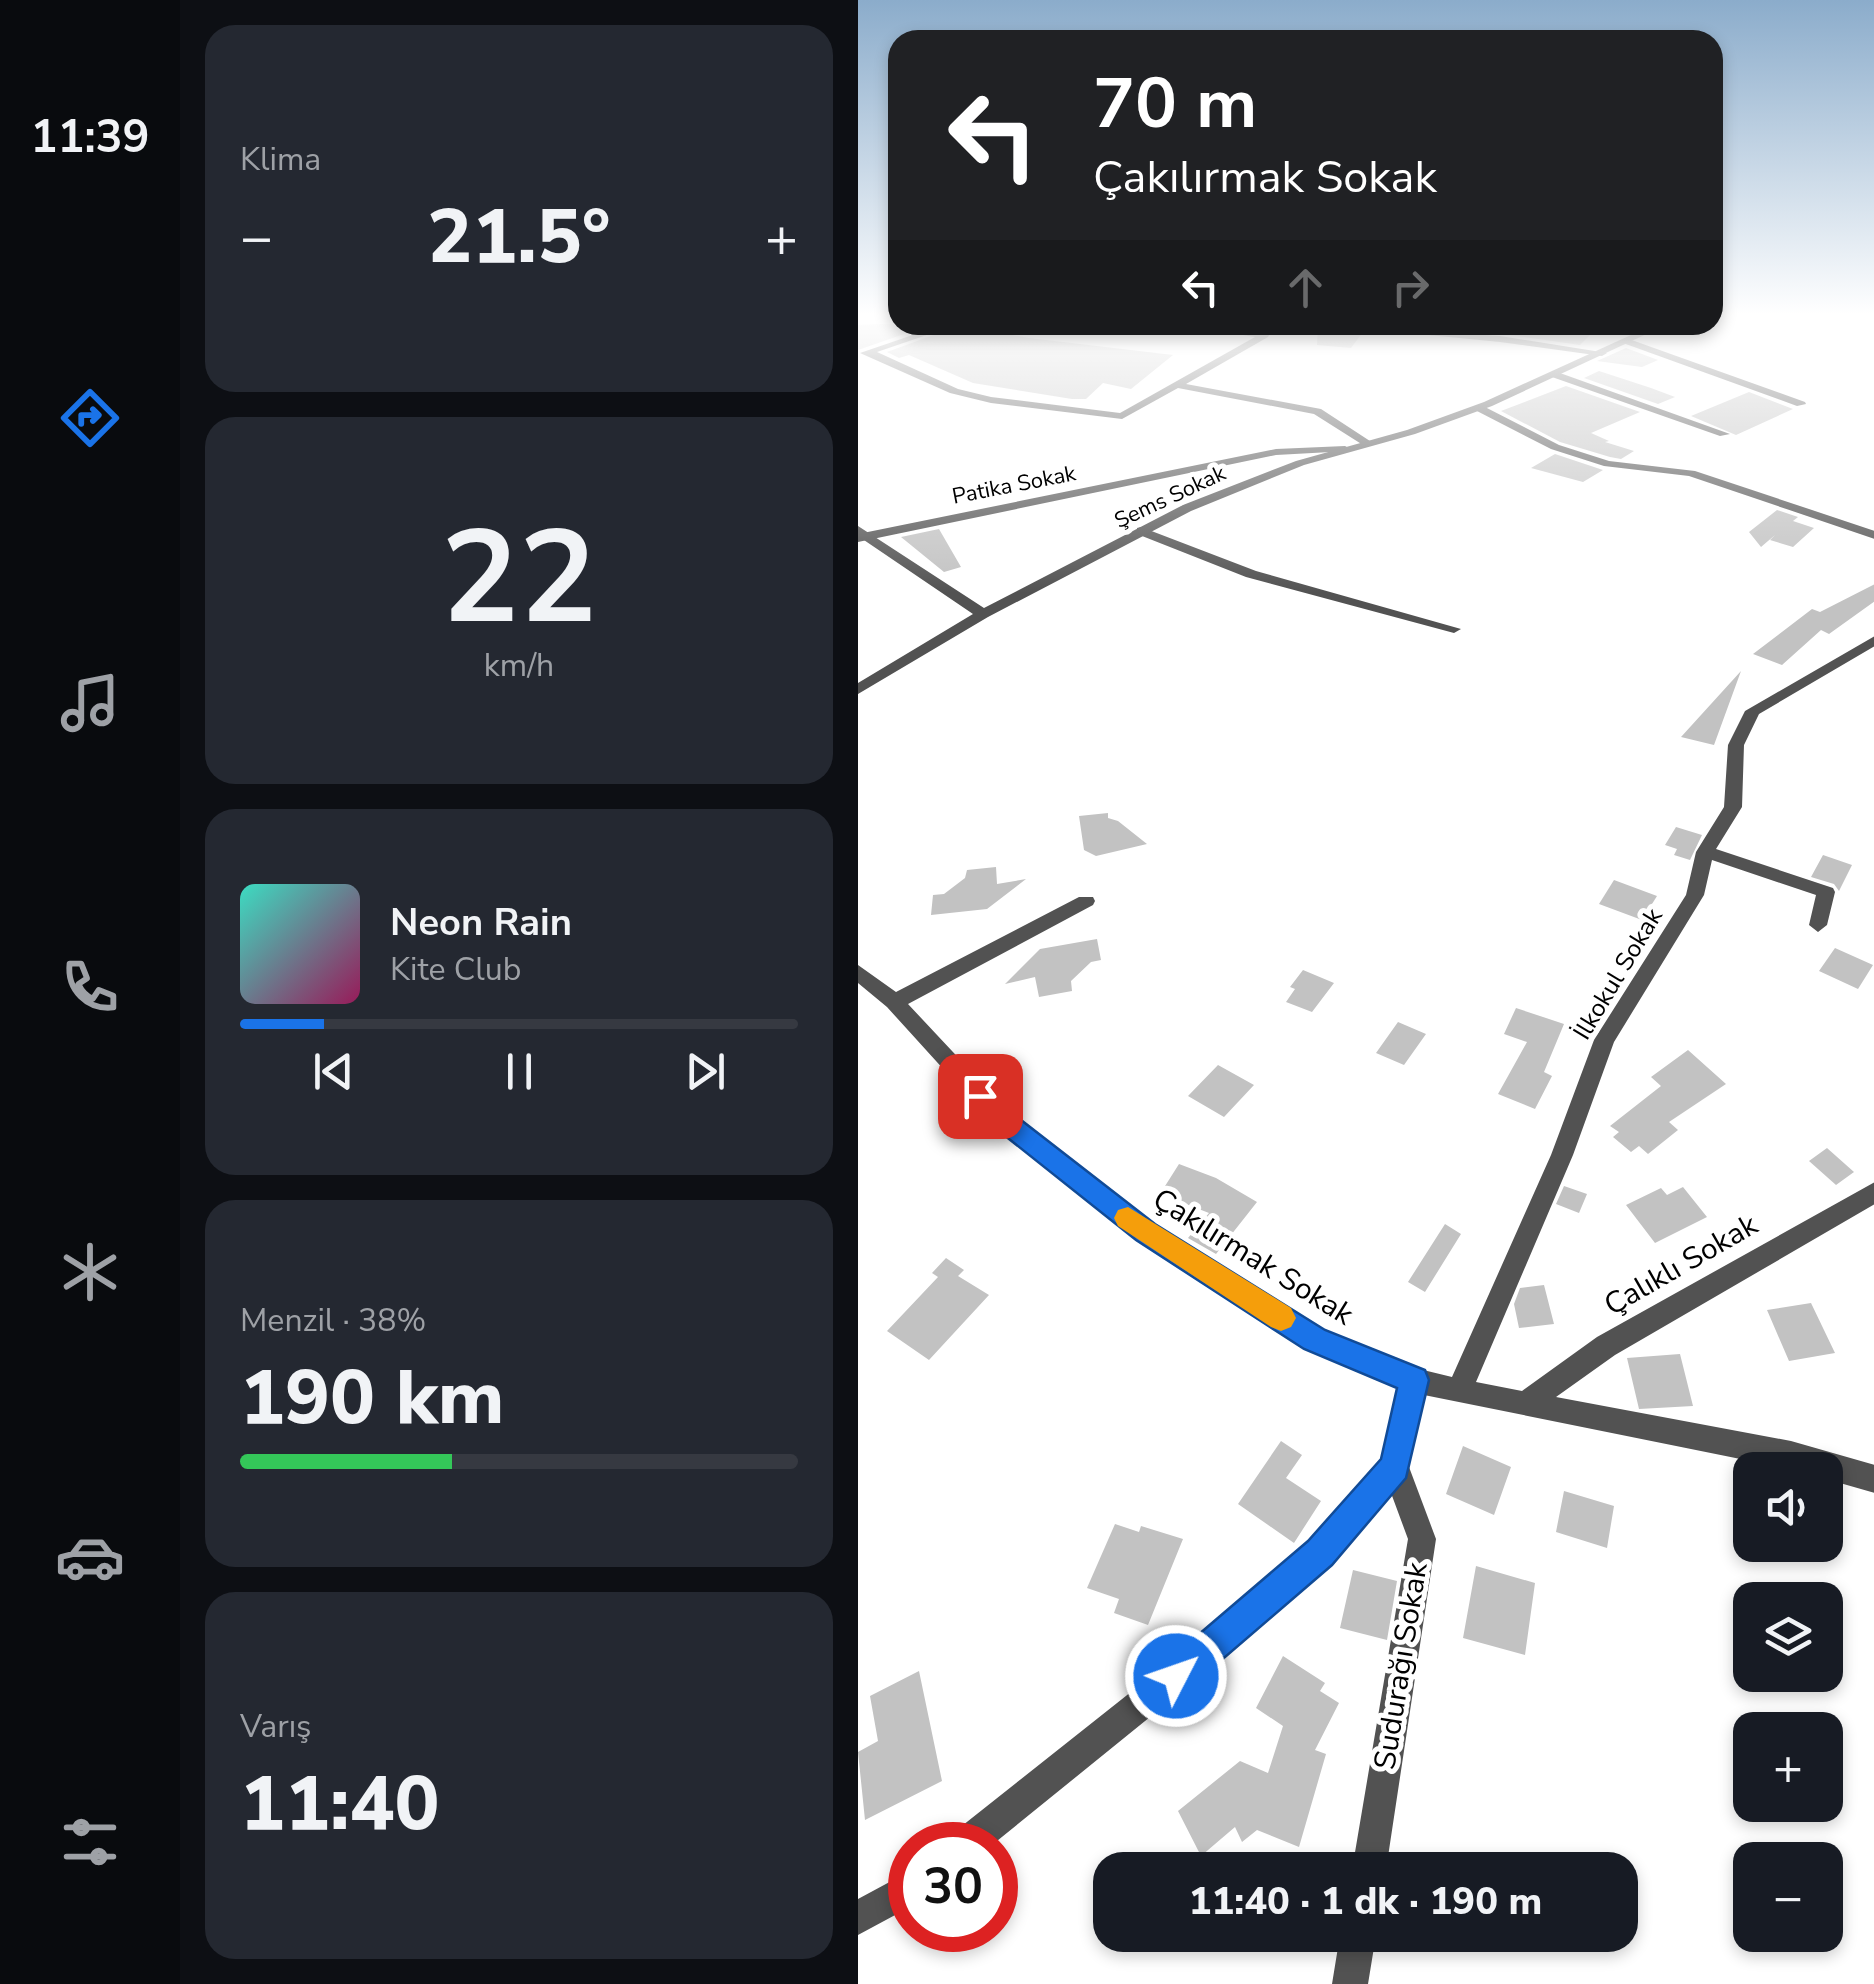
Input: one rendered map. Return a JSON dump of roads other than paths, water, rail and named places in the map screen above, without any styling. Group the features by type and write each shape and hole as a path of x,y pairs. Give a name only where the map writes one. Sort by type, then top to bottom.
{"street":[{"path":"1053,408 1122,416 1139,408"},
{"path":"1298,408 1317,411 1367,443"},
{"path":"1479,408 1555,448 1608,464 1691,473 1874,534"},
{"name":"Şems Sokak","path":"858,688 982,614 1141,531 1226,492 1479,408"},
{"path":"1649,408 1724,434"},
{"name":"Patika Sokak","path":"861,535 1276,452 1345,450"},
{"path":"1141,531 1251,574 1454,629"},
{"path":"861,535 982,614"},
{"name":"İlkokul Sokak","path":"1459,1392 1562,1155 1604,1040 1695,895 1706,852 1733,807 1736,745 1754,711 1874,640"},
{"path":"1706,852 1826,892 1818,924"},
{"path":"894,1002 1086,901"},
{"name":"Çakılırmak Sokak","path":"858,972 894,1002 1003,1120 1145,1232 1314,1340 1414,1380 1459,1392 1792,1455 1874,1478"},
{"name":"Çalıklı Sokak","path":"1527,1403 1623,1336 1874,1192"},
{"path":"994,1822 1176,1676 1320,1553 1395,1467 1414,1380"},
{"name":"Sudurağı Sokak","path":"1371,1852 1422,1539 1395,1467"},
{"path":"858,1918 888,1901"},
{"path":"1350,1984 1355,1952"}]}
